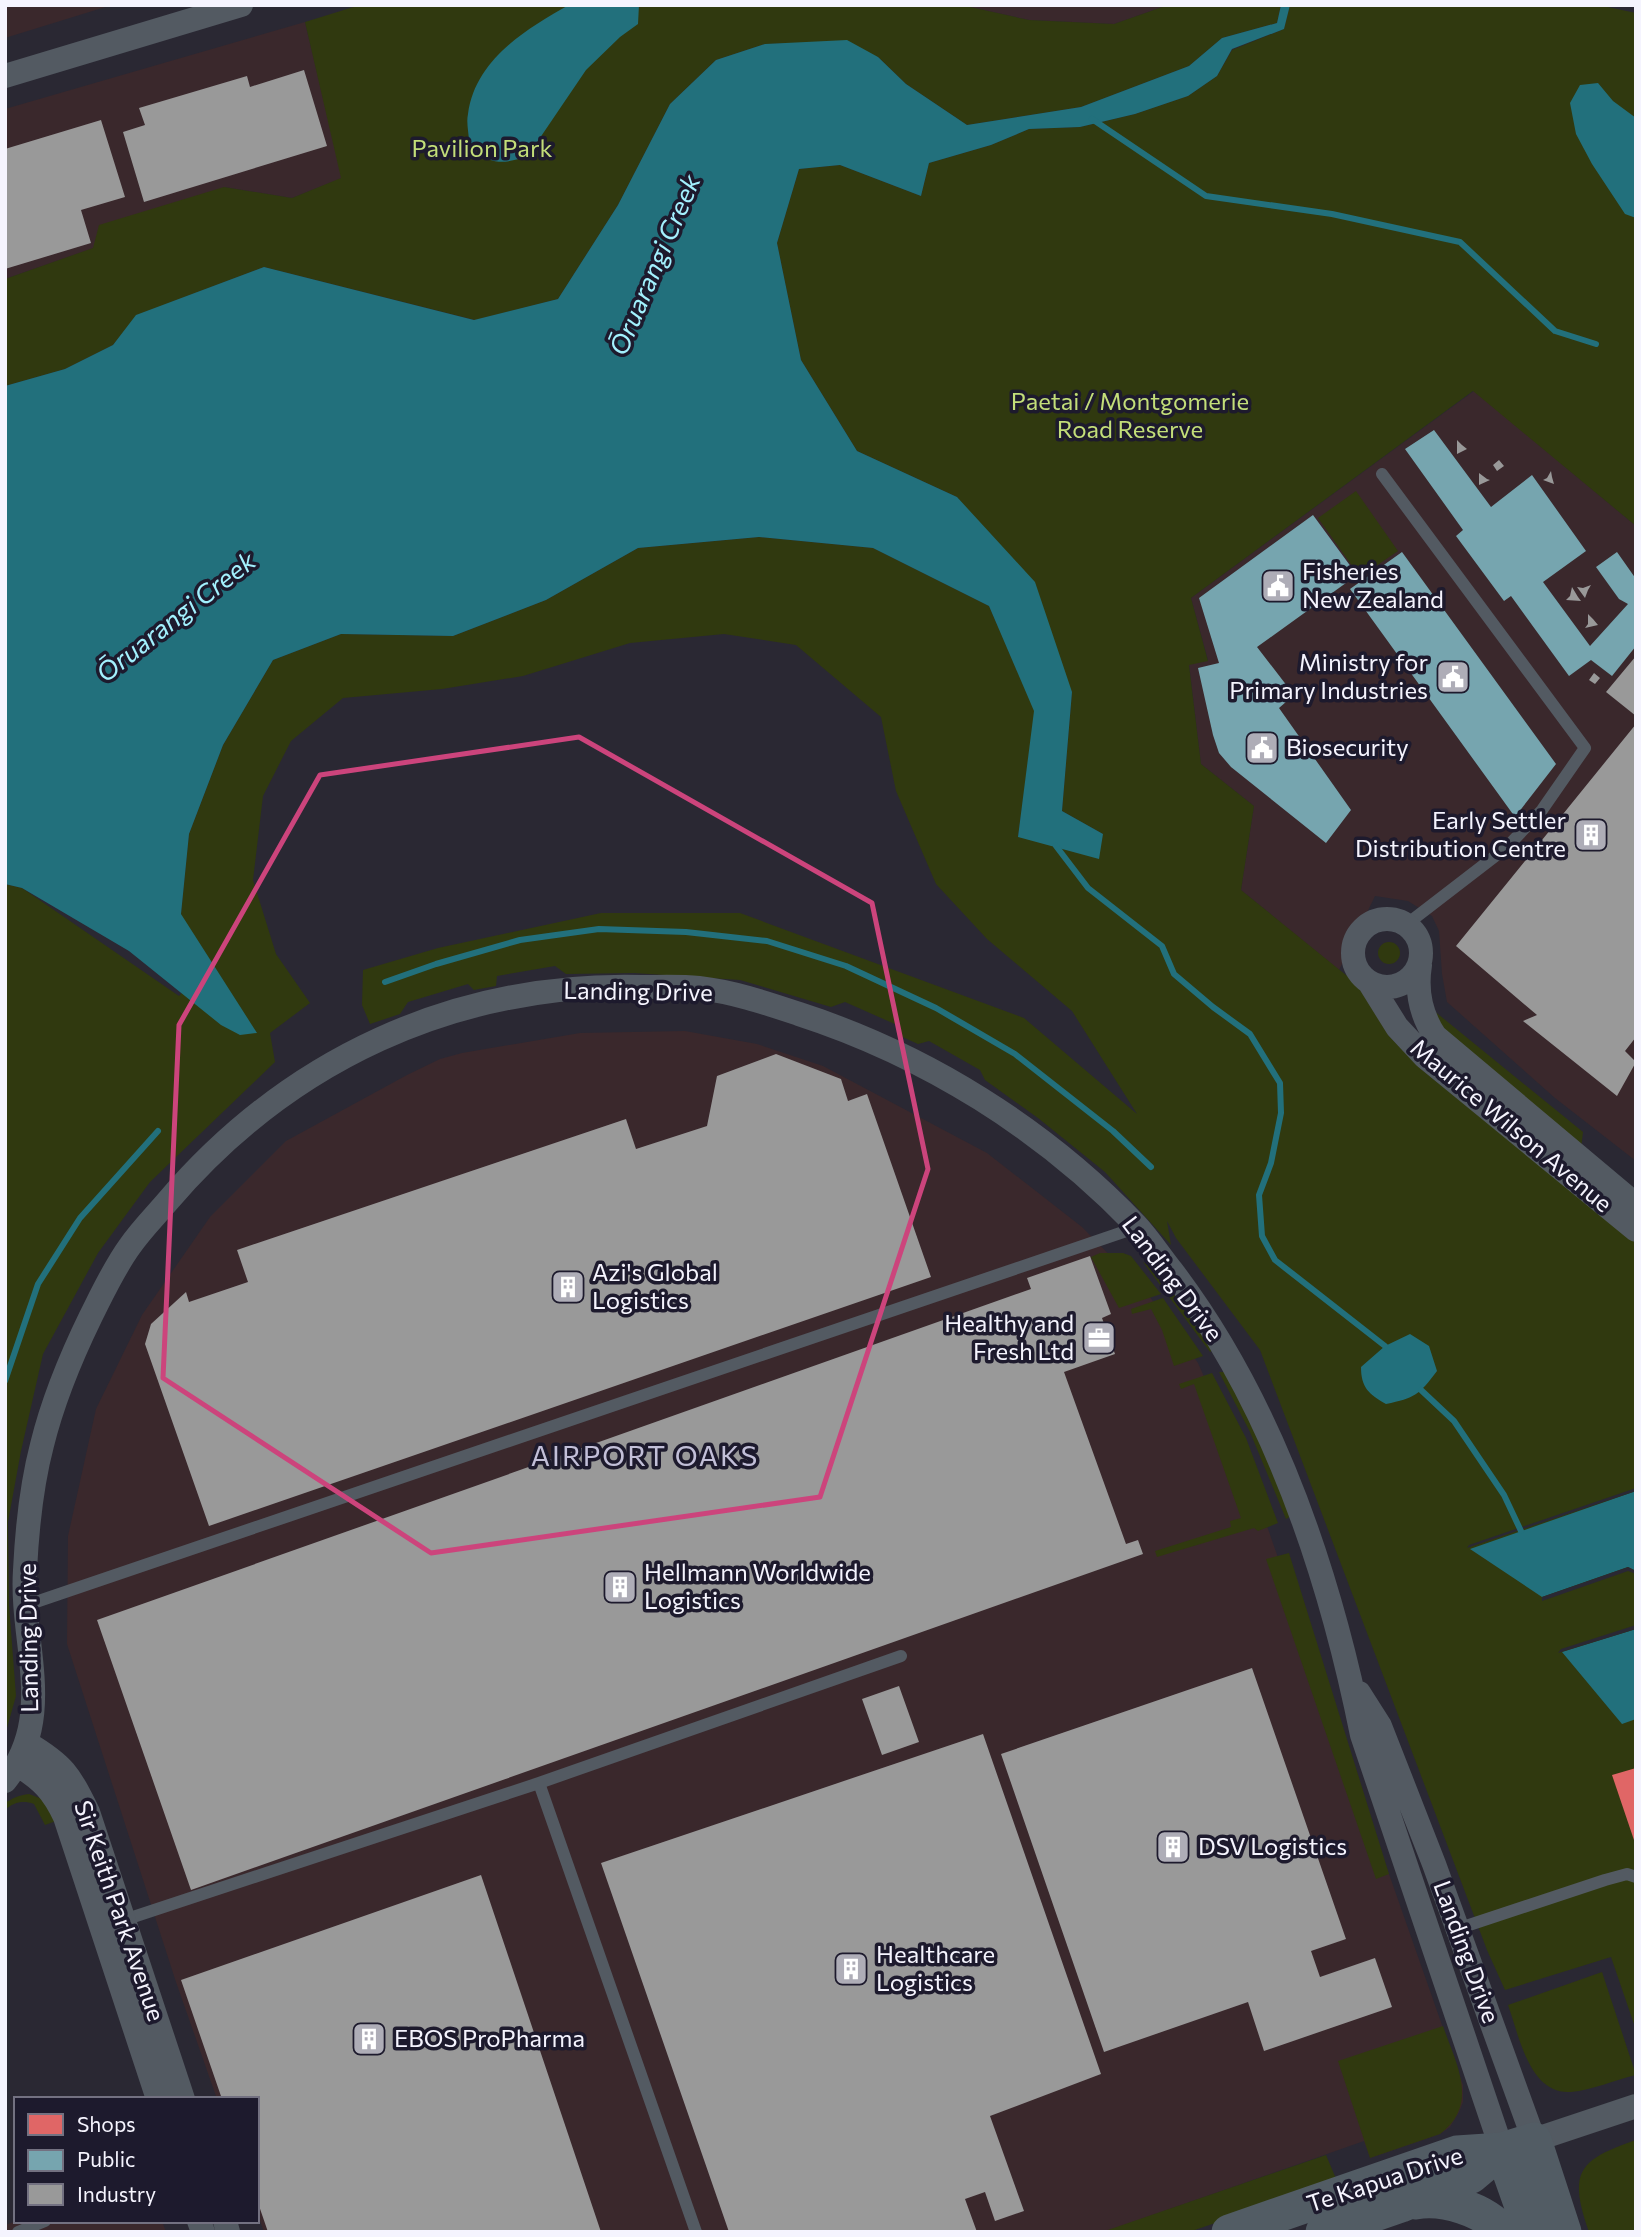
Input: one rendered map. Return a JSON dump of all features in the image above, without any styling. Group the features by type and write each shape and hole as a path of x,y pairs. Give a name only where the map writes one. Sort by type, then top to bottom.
{"street":[{"path":"5,76 240,5"},
{"name":"Maurice Wilson Avenue","path":"1636,1205 1435,1036 1427,1024 1420,998 1420,943 1407,924 1397,920 1377,920 1360,932 1355,942 1354,962 1401,1033 1425,1057 1636,1230"},
{"path":"1369,982 1388,988 1398,986 1408,981 1420,965"},
{"name":"Landing Drive","path":"17,1763 35,1702 25,1566 41,1446 70,1359 107,1283 131,1244 195,1169 242,1125 290,1088 369,1043 442,1014 533,992 590,986 699,988 751,998 850,1030 979,1096 1065,1160 1139,1227 1203,1312 1244,1383 1285,1473 1325,1586 1351,1680 1362,1735 1518,2145 1564,2232"},
{"name":"Landing Drive","path":"1351,1680 1380,1726 1457,1929 1518,2145 1531,2232"},
{"name":"Sir Keith Park Avenue","path":"17,1763 48,1756 67,1772 89,1812 182,2097"},
{"name":"Sir Keith Park Avenue","path":"17,1763 52,1791 65,1817 157,2097"},
{"name":"Te Kapua Drive","path":"1229,2232 1457,2153 1518,2145 1636,2106"},
{"name":"Te Kapua Drive","path":"1323,2232 1401,2205 1471,2176 1518,2145"},
{"path":"1401,2205 1440,2201 1459,2206 1487,2218 1503,2232"}],"lane":[{"path":"1382,474 1585,748 1542,810 1507,847 1407,924"},
{"path":"27,1605 1139,1227"},
{"path":"124,1920 539,1783 901,1656"},
{"path":"539,1783 696,2232"},
{"path":"1457,1929 1605,1880 1627,1874 1636,1877"},
{"path":"18,2232 40,2223"}],"highlighted area":[{"path":"579,737 872,903 928,1169 820,1497 431,1553 163,1378 179,1025 320,775"}],"shaded area":[{"path":"5,5 112,5 5,38"},
{"path":"961,5 1168,5 1114,24 1029,20"},
{"path":"305,22 342,178 292,198 224,187 94,248 5,279 5,109"},
{"path":"1474,391 1636,526 1636,1161 1555,1098 1447,1002 1439,931 1432,916 1408,901 1375,896 1339,970 1241,890 1254,806 1201,764 1189,664 1208,660 1191,598"},
{"path":"685,1031 757,1044 823,1066 987,1153 1082,1227 1147,1293 1198,1363 1254,1489 1463,2085 1463,2102 1450,2127 1440,2134 1370,2158 1364,2141 1104,2232 264,2232 259,2218 259,2097 216,2097 175,1979 67,1644 68,1536 96,1409 142,1315 210,1217 286,1141 440,1059 580,1033"},
{"path":"14,2222 163,2223 166,2232 5,2232 5,2225"}],"green space":[{"name":"Pavilion Park","path":"360,5 961,5 1029,20 1114,24 1168,5 1281,5 1277,23 1222,38 1189,66 1081,107 967,125 906,84 878,57 802,43 765,44 716,60 670,104 618,205 558,299 475,320 264,267 137,315 113,345 65,369 5,386 5,279 93,248 99,225 224,187 292,198 341,178 305,22"},
{"name":"Paetai / Montgomerie Road Reserve","path":"1290,5 1598,5 1636,13 1636,526 1473,391 1191,598 1208,661 1189,665 1201,764 1254,806 1241,890 1357,984 1389,1036 1421,1069 1636,1243 1636,2030 1611,1957 1505,1990 1487,1950 1260,1350 1176,1238 1167,1221 1171,1245 1105,1172 985,1080 980,1070 929,1041 918,1044 898,1035 897,1025 845,1002 831,1007 740,980 634,973 566,974 555,966 497,976 496,986 474,990 468,984 408,1002 400,1014 370,1024 362,1005 363,970 438,948 601,913 740,913 1024,1018 1137,1114 1072,1011 987,939 936,884 896,791 881,717 796,645 724,634 630,643 523,676 442,689 343,698 291,741 263,796 253,880 276,954 310,1003 270,1033 275,1062 150,1182 98,1253 43,1354 8,1522 9,1605 16,1696 5,1735 5,884 22,888 179,996 187,987 181,914 189,834 223,745 273,660 341,634 453,636 546,600 638,548 759,537 873,548 989,606 1035,711 1018,837 1103,834 1062,811 1072,692 957,497 857,451 801,360 777,243 799,169 840,165 921,196 929,163 991,145 1029,129 1080,127 1135,114 1188,96 1217,76 1232,50 1284,29"},
{"path":"1356,491 1398,551 1360,577 1318,518"},
{"path":"1389,942 1397,945 1400,953 1397,961 1389,964 1381,961 1378,953 1381,945"},
{"path":"1433,1010 1583,1132 1581,1149 1449,1038"},
{"path":"1100,1253 1123,1253 1131,1256 1161,1294 1119,1308 1091,1257"},
{"path":"1143,1262 1160,1273 1214,1349 1210,1352"},
{"path":"1163,1298 1203,1356 1174,1366 1162,1330 1151,1309 1132,1314 1131,1309"},
{"path":"1219,1372 1226,1372 1255,1427 1291,1516 1286,1519 1250,1432"},
{"path":"1212,1373 1246,1438 1278,1523 1258,1531 1254,1528 1157,1557 1155,1551 1231,1527 1230,1521 1241,1518 1194,1384 1181,1389 1179,1384"},
{"path":"1289,1553 1389,1874 1376,1879 1266,1559"},
{"path":"29,1794 42,1799 56,1821 45,1825 34,1804 30,1803 19,1802 5,1810 5,1803"},
{"path":"1602,1972 1636,2075 1579,2091 1557,2090 1545,2084 1528,2061 1508,2005"},
{"path":"1443,2026 1461,2083 1459,2110 1440,2134 1370,2158 1338,2061"},
{"path":"1636,2140 1636,2232 1589,2232 1579,2195 1579,2182 1583,2171 1601,2154"},
{"path":"1326,2155 1337,2181 1189,2232 1102,2232"}],"water":[{"path":"569,5 639,5 638,24 620,37 586,70 527,157 501,162 489,159 469,142 467,124 473,95 481,78 505,48"},
{"name":"Ōruarangi Creek","path":"1281,5 1290,5 1284,29 1232,49 1217,76 1188,96 1135,114 1080,127 1029,129 991,145 929,163 921,196 840,165 799,169 777,243 801,360 857,451 957,497 1035,582 1072,692 1062,811 1103,834 1099,859 1018,837 1034,711 989,606 873,548 759,537 638,548 546,600 453,636 341,634 273,660 223,745 189,834 181,914 257,1033 240,1035 221,1025 129,951 22,888 5,884 5,386 65,369 113,345 136,315 264,267 474,320 558,299 618,205 670,104 716,60 765,44 847,40 878,57 906,84 967,125 1081,107 1189,66 1222,38 1277,23"},
{"path":"1598,83 1613,101 1636,118 1636,218 1625,214 1576,134 1570,103 1580,85"},
{"path":"1410,1334 1429,1346 1437,1371 1416,1394 1386,1404 1367,1390 1361,1367 1385,1346"},
{"path":"1636,1491 1636,1571 1628,1567 1542,1597 1470,1549"},
{"path":"1636,1629 1636,1719 1622,1724 1562,1652"}],"pier":[{"path":"1636,1488 1636,1491 1467,1548 1469,1545"},
{"path":"1628,1567 1636,1571 1636,1574 1628,1571 1542,1601 1542,1597"},
{"path":"1636,1625 1636,1629 1558,1653 1561,1649"}],"building: Shops":[{"path":"1636,1768 1636,1843 1635,1843 1612,1775"}],"building: Public":[{"path":"1434,430 1491,507 1532,475 1586,551 1543,582 1590,646 1628,604 1619,599 1596,567 1617,552 1636,579 1636,646 1612,676 1591,660 1569,676 1511,596 1504,601 1456,536 1463,530 1405,449"},
{"path":"1313,515 1357,575 1257,647 1294,695 1279,708 1351,810 1326,843 1231,767 1219,753 1198,668 1219,663 1199,598"},
{"name":"Ministry for Primary Industries","path":"1402,552 1556,764 1515,817 1350,589"}],"building: Industry":[{"path":"304,70 327,146 144,202 123,132 145,125 139,108 247,76 250,87"},
{"path":"101,120 125,197 81,210 91,243 5,269 5,149"},
{"path":"1457,440 1467,449 1457,454"},
{"path":"1499,460 1504,466 1497,471 1493,465"},
{"path":"1551,471 1554,484 1543,480"},
{"path":"1479,473 1487,479 1490,480 1479,485"},
{"path":"1591,585 1588,590 1585,598 1577,587"},
{"path":"1572,587 1581,601 1566,600"},
{"path":"1588,614 1598,625 1585,628"},
{"path":"1636,656 1636,716 1606,692"},
{"path":"1594,673 1600,678 1595,684 1589,680"},
{"name":"Early Settler Distribution Centre","path":"1636,724 1636,1037 1625,1051 1636,1062 1617,1096 1523,1021 1537,1015 1456,946"},
{"name":"Azi's Global Logistics","path":"776,1054 841,1079 848,1101 867,1094 931,1277 209,1526 145,1344 151,1324 186,1292 189,1302 248,1282 237,1250 626,1119 636,1149 707,1126 717,1076"},
{"name":"Hellmann Worldwide Logistics","path":"1090,1256 1111,1314 1102,1318 1115,1354 1064,1372 1126,1544 1138,1540 1143,1554 191,1890 97,1620 1031,1289 1027,1278"},
{"name":"DSV Logistics","path":"1252,1668 1346,1939 1311,1951 1320,1977 1375,1958 1392,2007 1264,2051 1248,2002 1104,2052 1001,1754"},
{"path":"899,1686 919,1742 882,1755 862,1699"},
{"name":"Healthcare Logistics","path":"983,1734 1101,2074 990,2116 1024,2211 995,2221 985,2192 965,2199 977,2232 729,2232 601,1863"},
{"name":"EBOS ProPharma","path":"481,1875 601,2232 268,2232 259,2206 259,2097 221,2097 181,1980"}],"waterway":[{"path":"1092,119 1206,196 1332,214 1460,242 1555,331 1596,344"},
{"path":"1056,846 1088,888 1162,946 1174,974 1250,1034 1280,1083 1281,1113 1271,1163 1259,1195 1262,1236 1275,1260 1385,1346"},
{"path":"385,982 520,940 599,929 686,932 767,941 846,966 936,1008 1015,1054 1113,1131 1151,1167"},
{"path":"5,1381 38,1284 80,1218 158,1131"},
{"path":"1421,1390 1454,1421 1504,1495 1521,1531"}],"place":[{"name":"Fisheries New Zealand","path":"1278,586"},
{"name":"Ministry for Primary Industries","path":"1453,677"},
{"name":"Biosecurity","path":"1262,748"},
{"name":"Early Settler Distribution Centre","path":"1591,835"},
{"name":"Azi's Global Logistics","path":"568,1287"},
{"name":"Healthy and Fresh Ltd","path":"1099,1338"},
{"name":"Hellmann Worldwide Logistics","path":"620,1587"},
{"name":"DSV Logistics","path":"1173,1847"},
{"name":"Healthcare Logistics","path":"851,1969"},
{"name":"EBOS ProPharma","path":"369,2039"}],"district":[{"name":"AIRPORT OAKS","path":"645,1456"}]}
